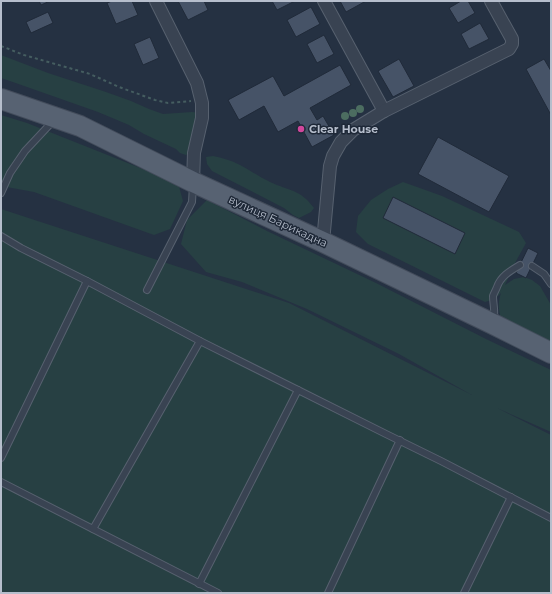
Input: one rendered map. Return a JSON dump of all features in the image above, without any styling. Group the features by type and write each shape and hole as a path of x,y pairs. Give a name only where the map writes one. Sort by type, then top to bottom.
{"main road":[{"name":"вулиця Барикадна","path":"1,99 80,126 193,182 323,242 551,353"}],"street":[{"path":"156,1 197,83 202,103 202,118 194,153 193,182"},
{"path":"324,1 384,111"},
{"path":"323,242 330,166 333,156 341,142 353,130 384,111 508,49 512,44 512,39 491,1"}],"lane":[{"path":"1,193 10,173 25,151 57,117"},
{"path":"147,290 192,202 193,182"},
{"path":"1,236 20,248 87,281 200,341 441,460 551,518"},
{"path":"493,324 495,317 493,295 498,284 503,276 520,265"},
{"path":"532,266 544,274 551,284"},
{"path":"1,458 87,281"},
{"path":"93,529 200,341"},
{"path":"199,584 298,390"},
{"path":"328,593 400,440"},
{"path":"1,482 218,593"},
{"path":"464,593 511,497"}],"path":[{"path":"1,46 24,55 90,74 119,87 155,100 168,103 191,101 202,103"}],"green space":[{"path":"1,55 48,73 131,101 163,114 192,112 201,113 195,150 186,155 180,153 176,149 129,125 98,112 1,78"},
{"path":"1,115 27,123 178,183 183,201 170,229 154,235 34,192 1,186"},
{"path":"213,156 233,162 266,180 294,191 304,197 314,208 311,212 299,218 293,215 284,208 212,171 207,164 206,157"},
{"path":"403,182 442,196 519,232 526,243 505,285 514,279 524,277 532,280 540,286 551,305 551,341 548,342 501,318 499,312 499,299 501,293 495,299 485,302 368,244 356,232 358,216 371,200 388,189"},
{"path":"207,200 267,231 376,283 551,370 551,432 497,408 551,435 551,593 1,593 1,209 289,303 472,395 399,354 307,309 242,282 206,272 181,244 187,220"}],"building":[{"path":"39,1 50,1 41,5"},
{"path":"112,1 132,1 138,15 116,24 107,3"},
{"path":"178,1 204,1 208,10 188,20"},
{"path":"272,1 295,1 277,10"},
{"path":"340,1 366,1 346,12"},
{"path":"461,1 468,1 475,13 458,23 449,8"},
{"path":"311,7 320,24 296,37 287,20"},
{"path":"48,12 53,23 31,33 26,22"},
{"path":"480,23 489,39 469,49 461,34"},
{"path":"324,35 334,54 317,63 307,44"},
{"path":"150,37 159,58 143,65 134,44"},
{"path":"399,59 414,86 393,97 378,71"},
{"path":"544,59 551,71 551,115 526,69"},
{"path":"340,65 351,85 310,108 317,120 323,116 334,135 312,147 298,121 278,132 264,106 239,120 228,100 273,76 284,96"},
{"path":"438,137 509,176 489,212 418,174"},
{"path":"393,197 465,233 455,254 383,218"},
{"path":"528,248 538,253 526,278 516,273"}],"place":[{"name":"Clear House","path":"301,129"}]}
